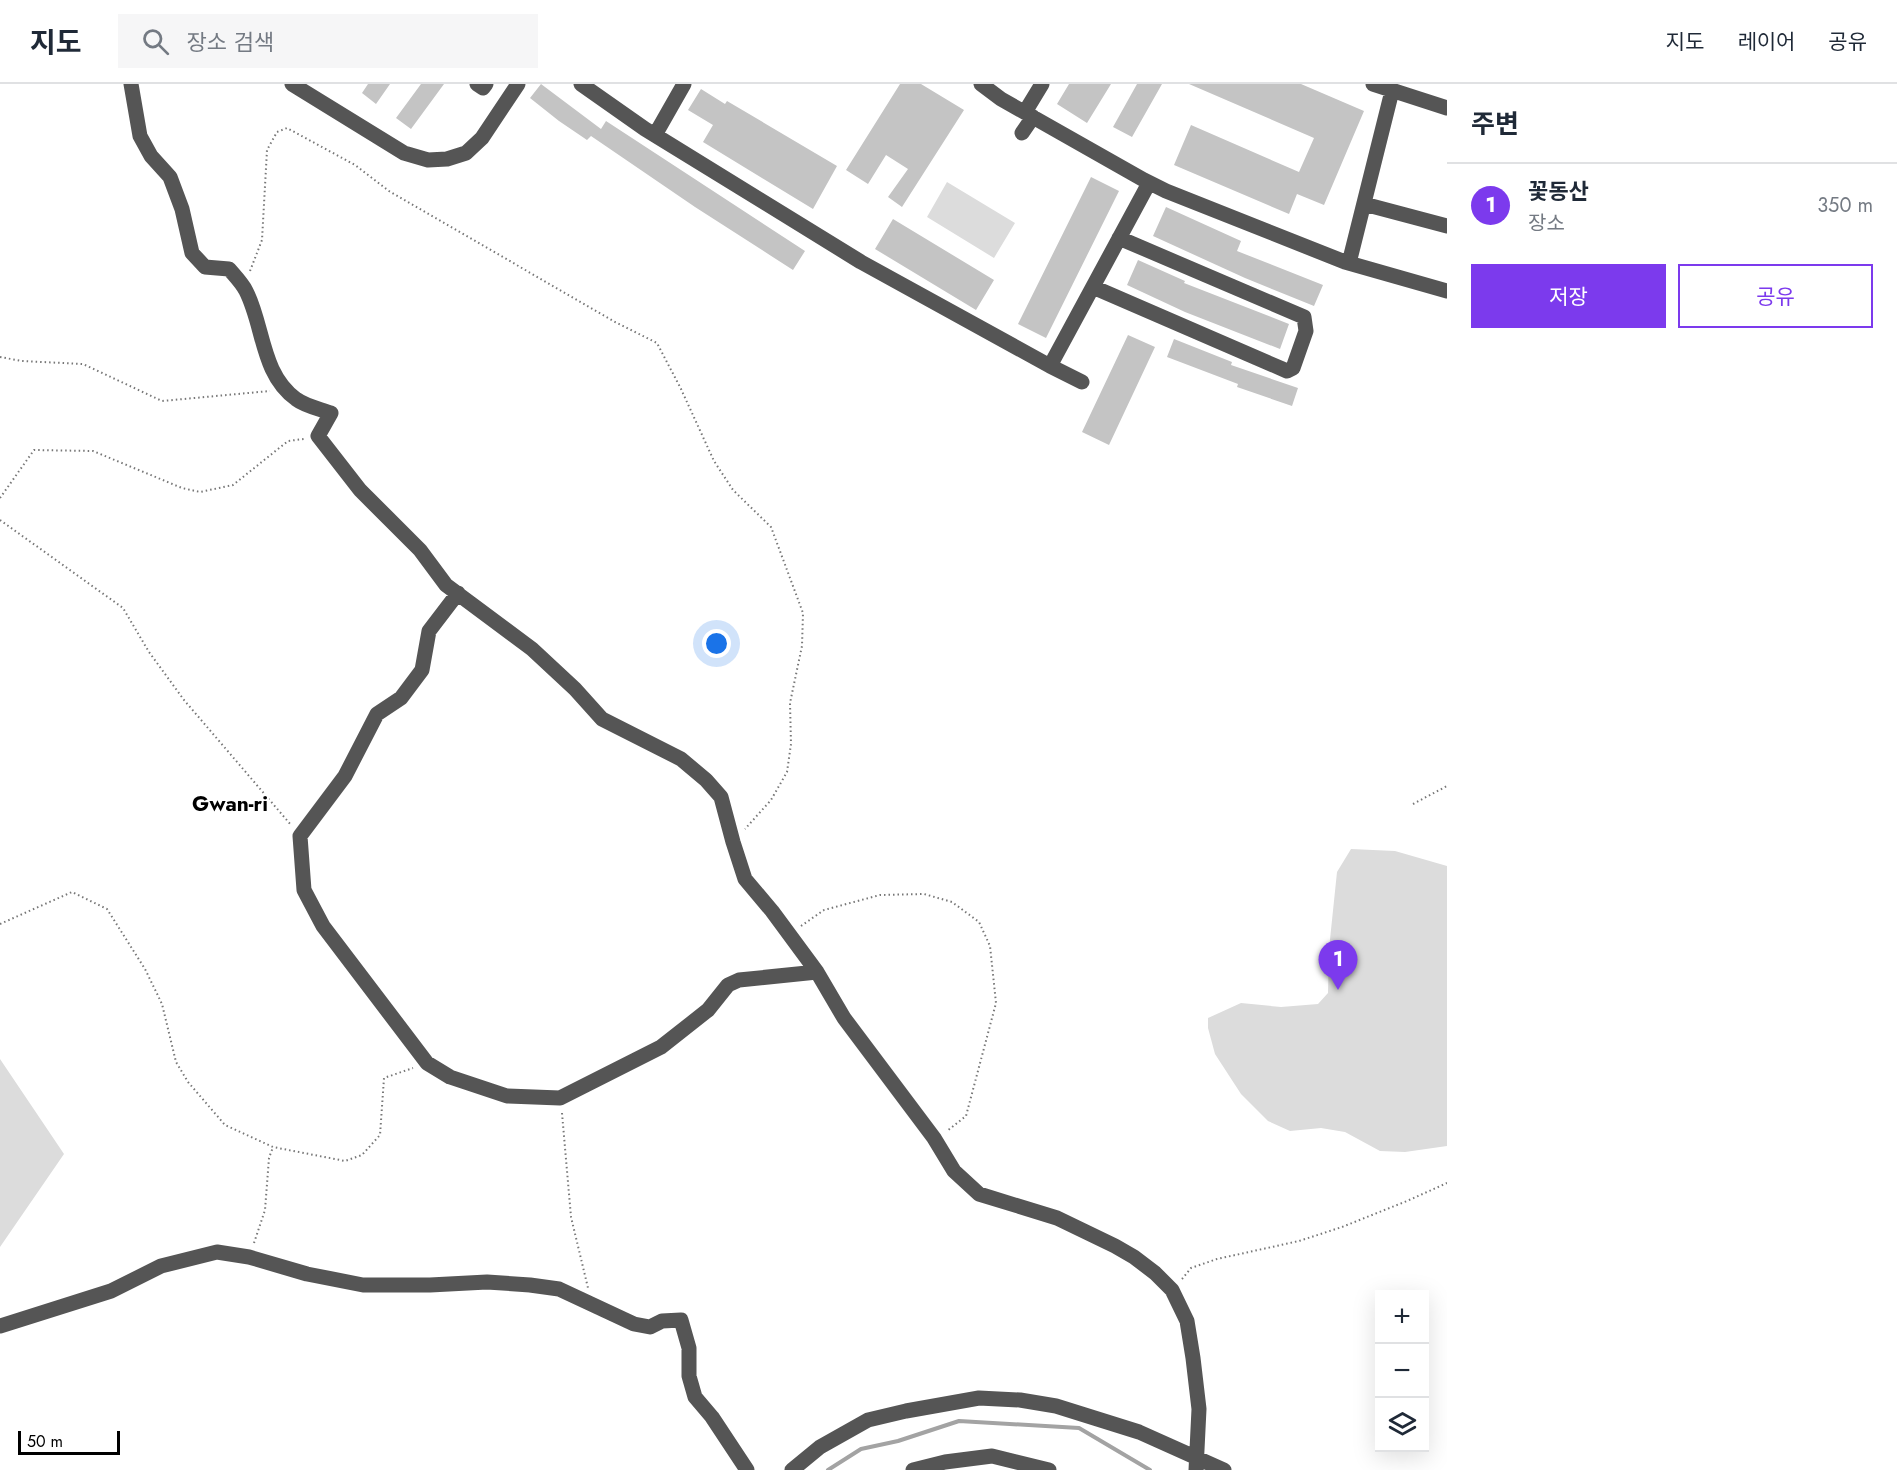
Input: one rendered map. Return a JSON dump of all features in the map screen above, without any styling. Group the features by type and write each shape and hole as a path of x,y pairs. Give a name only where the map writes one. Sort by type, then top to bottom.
{"street":[{"path":"131,84 140,136 151,156 170,177 182,209 192,253 205,267 229,269 246,290 265,353 284,388 297,401 331,413 318,436 360,490 420,550 446,585 532,649 603,719 681,759 706,780 721,797 745,879 817,972 844,1018 934,1138 954,1171 979,1194 1057,1218 1115,1245 1155,1273 1172,1290 1187,1321 1193,1358 1199,1409 1197,1465"},
{"path":"292,84 404,153 428,160 447,159 466,153 482,138 518,84"},
{"path":"477,84 483,88 486,84"},
{"path":"581,84 655,135 861,262 1083,382"},
{"path":"655,135 684,84"},
{"path":"981,84 1001,99 1149,183 1349,263 1447,291"},
{"path":"1022,133 1042,84"},
{"path":"1373,84 1447,108"},
{"path":"1349,263 1392,91"},
{"path":"1050,366 1149,183"},
{"path":"1364,204 1447,226"},
{"path":"1093,287 1287,371 1293,368 1306,331 1304,317 1119,238"},
{"path":"458,593 429,632 422,670 401,698 377,714 345,776 300,836 304,890 323,926 427,1064 450,1077 507,1096 560,1098 661,1047 708,1010 728,985 739,980 817,972"},
{"path":"0,1326 111,1291 161,1266 217,1252 249,1257 307,1274 363,1285 487,1282 559,1289 634,1324 650,1327 662,1321 681,1320 689,1348 689,1376 695,1397 712,1417 747,1470"},
{"path":"792,1470 820,1447 868,1420 979,1398 1020,1400 1056,1406 1139,1432 1197,1465 1224,1470"},
{"path":"913,1470 945,1462 992,1456 1049,1470"}],"path":[{"path":"246,290 248,276 262,240 267,150 277,132 287,128 354,165 389,191 615,322 657,343 714,461 733,490 771,527 803,613 802,646 790,703 791,744 788,772 771,801 733,842"},
{"path":"0,357 22,361 83,364 162,401 284,388"},
{"path":"0,498 34,450 93,451 182,488 200,492 233,485 288,441 318,436"},
{"path":"0,520 123,609 149,652 184,700 300,836"},
{"path":"1413,804 1447,786"},
{"path":"0,924 72,892 107,909 146,969 162,1004 176,1062 188,1082 225,1125 273,1147 345,1161 362,1155 380,1135 384,1078 427,1064"},
{"path":"789,936 824,910 880,895 924,894 952,902 979,922 990,946 996,1003 966,1116 949,1130 934,1138"},
{"path":"560,1098 572,1217 592,1304"},
{"path":"249,1257 265,1210 269,1158 273,1147"},
{"path":"1172,1290 1191,1268 1217,1259 1299,1240 1342,1227 1447,1183"}],"shaded area":[{"path":"947,182 1015,223 994,258 927,217"},
{"path":"1351,849 1395,851 1447,866 1447,1146 1405,1152 1380,1151 1345,1132 1321,1128 1290,1131 1268,1121 1241,1094 1215,1054 1208,1028 1208,1018 1241,1003 1281,1007 1318,1004 1328,993 1329,949 1337,872"},
{"path":"0,1059 64,1154 0,1247"}],"building":[{"path":"368,84 390,84 376,104 362,93"},
{"path":"421,84 444,84 411,129 396,118"},
{"path":"541,84 601,129 606,121 805,251 793,270 591,136 587,140 559,121 530,98"},
{"path":"900,84 921,84 964,110 902,207 888,197 908,169 886,155 868,184 846,170"},
{"path":"1069,84 1111,84 1087,123 1057,104"},
{"path":"1137,84 1162,84 1132,137 1113,127"},
{"path":"1189,84 1301,84 1364,111 1324,205 1297,194 1289,214 1174,165 1191,125 1299,172 1314,138"},
{"path":"701,89 725,104 727,101 837,166 813,209 703,142 713,125 688,110"},
{"path":"1091,177 1119,191 1046,338 1018,324"},
{"path":"1166,207 1241,241 1237,251 1323,285 1314,306 1245,278 1153,236"},
{"path":"893,219 994,280 976,310 875,249"},
{"path":"1138,260 1185,281 1184,283 1289,324 1280,349 1185,312 1127,285"},
{"path":"1128,335 1155,347 1109,445 1082,432"},
{"path":"1174,339 1232,362 1231,365 1298,388 1292,406 1237,387 1238,384 1167,357"}],"waterway":[{"path":"828,1470 861,1449 898,1441 959,1421 1079,1428 1150,1470"}],"place":[{"name":"꽃동산","path":"1338,990"}],"district":[{"name":"Gwan-ri","path":"230,804"}]}
